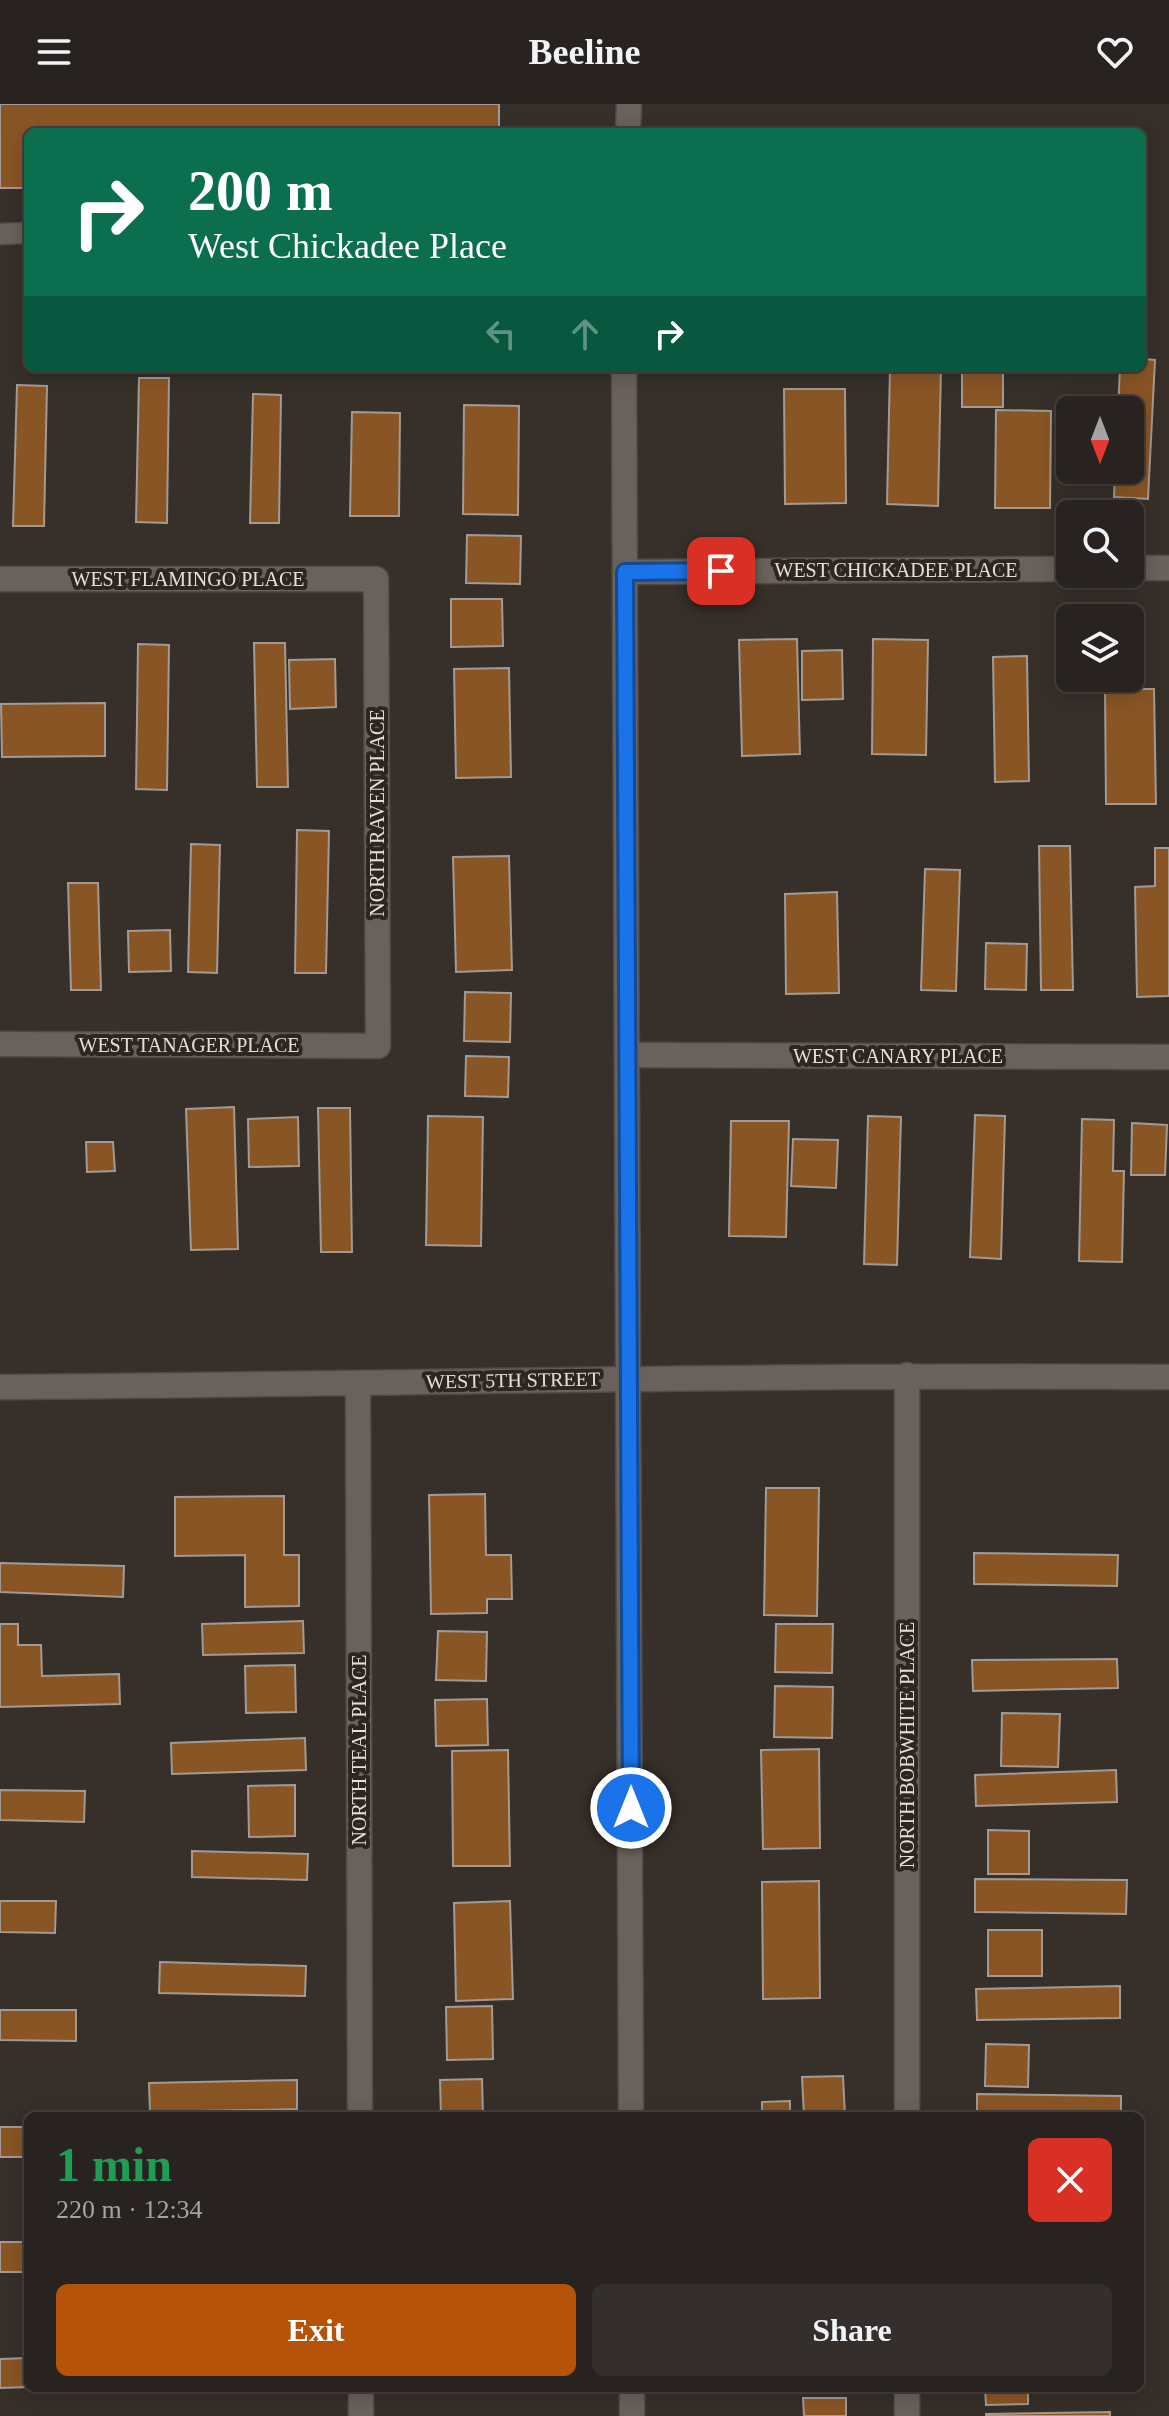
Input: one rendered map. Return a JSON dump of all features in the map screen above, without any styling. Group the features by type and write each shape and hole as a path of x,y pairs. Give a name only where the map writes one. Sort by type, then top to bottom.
{"street":[{"path":"628,128 629,104"},
{"path":"624,372 631,2112"},
{"path":"1144,568 1169,568"},
{"name":"WEST CHICKADEE PLACE","path":"625,572 1056,569"},
{"name":"WEST FLAMINGO PLACE","path":"0,579 376,579"},
{"name":"NORTH RAVEN PLACE","path":"376,579 378,1046"},
{"name":"WEST TANAGER PLACE","path":"0,1044 378,1046"},
{"name":"WEST CANARY PLACE","path":"627,1055 1169,1057"},
{"name":"WEST 5TH STREET","path":"0,1387 907,1375 1169,1377"},
{"name":"NORTH BOBWHITE PLACE","path":"907,1375 907,2112"},
{"name":"NORTH TEAL PLACE","path":"358,1384 360,2112"},
{"path":"361,2392 361,2416"},
{"path":"632,2392 632,2416"},
{"path":"907,2392 907,2416"}],"lane":[{"path":"0,234 24,233"}],"building":[{"path":"0,104 499,104 499,128 24,128 24,188 0,188"},
{"path":"1146,359 1155,360 1148,499 1114,497 1114,484 1144,484 1144,396 1119,396 1120,372 1146,372"},
{"path":"890,372 941,372 938,506 887,504"},
{"path":"962,372 1003,372 1003,407 962,407"},
{"path":"139,378 169,378 167,523 136,522"},
{"path":"17,385 47,386 44,526 13,526"},
{"path":"784,389 845,389 846,503 785,504"},
{"path":"253,394 281,395 279,523 250,523"},
{"path":"464,405 519,406 518,515 463,514"},
{"path":"996,410 1051,411 1050,508 995,508"},
{"path":"352,412 400,413 399,516 350,516"},
{"path":"467,535 521,536 520,584 466,583"},
{"path":"451,599 502,599 503,646 451,647"},
{"path":"797,639 800,754 742,756 739,640"},
{"path":"873,639 928,640 926,755 872,754"},
{"path":"254,643 285,643 288,787 257,787"},
{"path":"138,644 169,645 167,790 136,789"},
{"path":"842,650 843,699 802,700 802,651"},
{"path":"1027,656 1029,781 995,782 993,657"},
{"path":"335,659 336,707 290,709 289,660"},
{"path":"509,668 511,777 456,778 454,669"},
{"path":"1154,689 1156,804 1106,804 1105,692"},
{"path":"105,703 105,756 2,757 1,704"},
{"path":"297,830 329,831 326,973 295,973"},
{"path":"191,844 220,845 217,973 188,972"},
{"path":"1039,846 1070,846 1073,990 1041,990"},
{"path":"1155,848 1169,848 1169,996 1137,997 1135,887 1155,886"},
{"path":"509,856 512,970 456,972 453,857"},
{"path":"925,869 960,870 956,991 921,990"},
{"path":"68,883 98,883 101,990 71,990"},
{"path":"837,892 839,993 786,994 785,894"},
{"path":"170,930 171,971 129,972 128,931"},
{"path":"986,943 1027,944 1026,990 985,989"},
{"path":"465,992 511,993 510,1042 464,1041"},
{"path":"466,1056 509,1057 508,1097 465,1096"},
{"path":"234,1107 238,1249 191,1250 186,1109"},
{"path":"318,1108 350,1108 352,1252 321,1252"},
{"path":"975,1115 1005,1116 1001,1259 970,1257"},
{"path":"428,1116 483,1117 481,1246 426,1245"},
{"path":"868,1116 901,1117 897,1265 864,1264"},
{"path":"298,1117 299,1166 249,1167 248,1119"},
{"path":"1082,1119 1114,1120 1113,1171 1124,1171 1122,1262 1079,1261"},
{"path":"731,1121 789,1121 786,1237 729,1236"},
{"path":"1132,1123 1167,1125 1165,1175 1131,1175"},
{"path":"793,1139 838,1140 836,1188 791,1186"},
{"path":"86,1142 113,1142 115,1171 87,1172"},
{"path":"766,1488 819,1488 817,1616 764,1615"},
{"path":"485,1494 486,1555 511,1555 512,1599 487,1599 487,1613 431,1614 429,1495"},
{"path":"284,1496 284,1555 299,1555 299,1606 245,1607 245,1555 175,1556 175,1497"},
{"path":"974,1553 1118,1555 1117,1586 974,1584"},
{"path":"0,1563 124,1566 123,1597 0,1592"},
{"path":"303,1621 304,1653 203,1655 202,1624"},
{"path":"0,1624 18,1624 18,1645 41,1645 42,1676 119,1674 120,1704 0,1707"},
{"path":"776,1624 833,1624 832,1673 775,1672"},
{"path":"438,1631 487,1632 486,1681 436,1680"},
{"path":"1117,1659 1118,1688 973,1691 972,1660"},
{"path":"295,1665 296,1712 246,1713 245,1666"},
{"path":"775,1686 833,1687 832,1738 774,1737"},
{"path":"487,1699 488,1745 436,1746 435,1700"},
{"path":"1002,1713 1060,1714 1058,1767 1001,1766"},
{"path":"305,1738 306,1770 172,1774 171,1743"},
{"path":"819,1749 820,1848 763,1849 761,1750"},
{"path":"508,1750 510,1866 453,1866 452,1751"},
{"path":"1116,1770 1117,1802 976,1806 975,1775"},
{"path":"295,1785 295,1836 249,1837 248,1786"},
{"path":"0,1790 85,1791 84,1822 0,1820"},
{"path":"988,1830 1029,1831 1029,1874 988,1874"},
{"path":"192,1851 308,1854 307,1880 192,1877"},
{"path":"975,1879 1127,1880 1126,1914 975,1912"},
{"path":"819,1881 820,1998 763,1999 762,1882"},
{"path":"0,1901 56,1901 55,1933 0,1932"},
{"path":"510,1901 513,1999 456,2001 454,1903"},
{"path":"988,1930 1042,1930 1042,1976 988,1976"},
{"path":"160,1962 306,1966 305,1996 159,1993"},
{"path":"1120,1986 1120,2018 977,2020 976,1989"},
{"path":"492,2006 493,2059 447,2060 446,2007"},
{"path":"0,2010 76,2010 76,2041 0,2040"},
{"path":"986,2044 1029,2045 1028,2087 985,2086"},
{"path":"843,2076 845,2112 804,2112 802,2077"},
{"path":"482,2079 483,2112 441,2112 440,2080"},
{"path":"297,2080 297,2109 150,2112 149,2083"},
{"path":"977,2094 1121,2096 1121,2112 977,2112"},
{"path":"790,2101 790,2112 762,2112 762,2102"},
{"path":"0,2127 24,2127 24,2157 0,2157"},
{"path":"0,2242 24,2242 24,2272 0,2272"},
{"path":"24,2358 24,2387 0,2388 0,2359"},
{"path":"985,2392 1028,2392 1028,2404 986,2405"},
{"path":"803,2398 846,2398 846,2416 804,2416"},
{"path":"1110,2412 1110,2416 986,2416 986,2414"}],"route":[{"path":"631,1808 625,572 721,571"}]}
